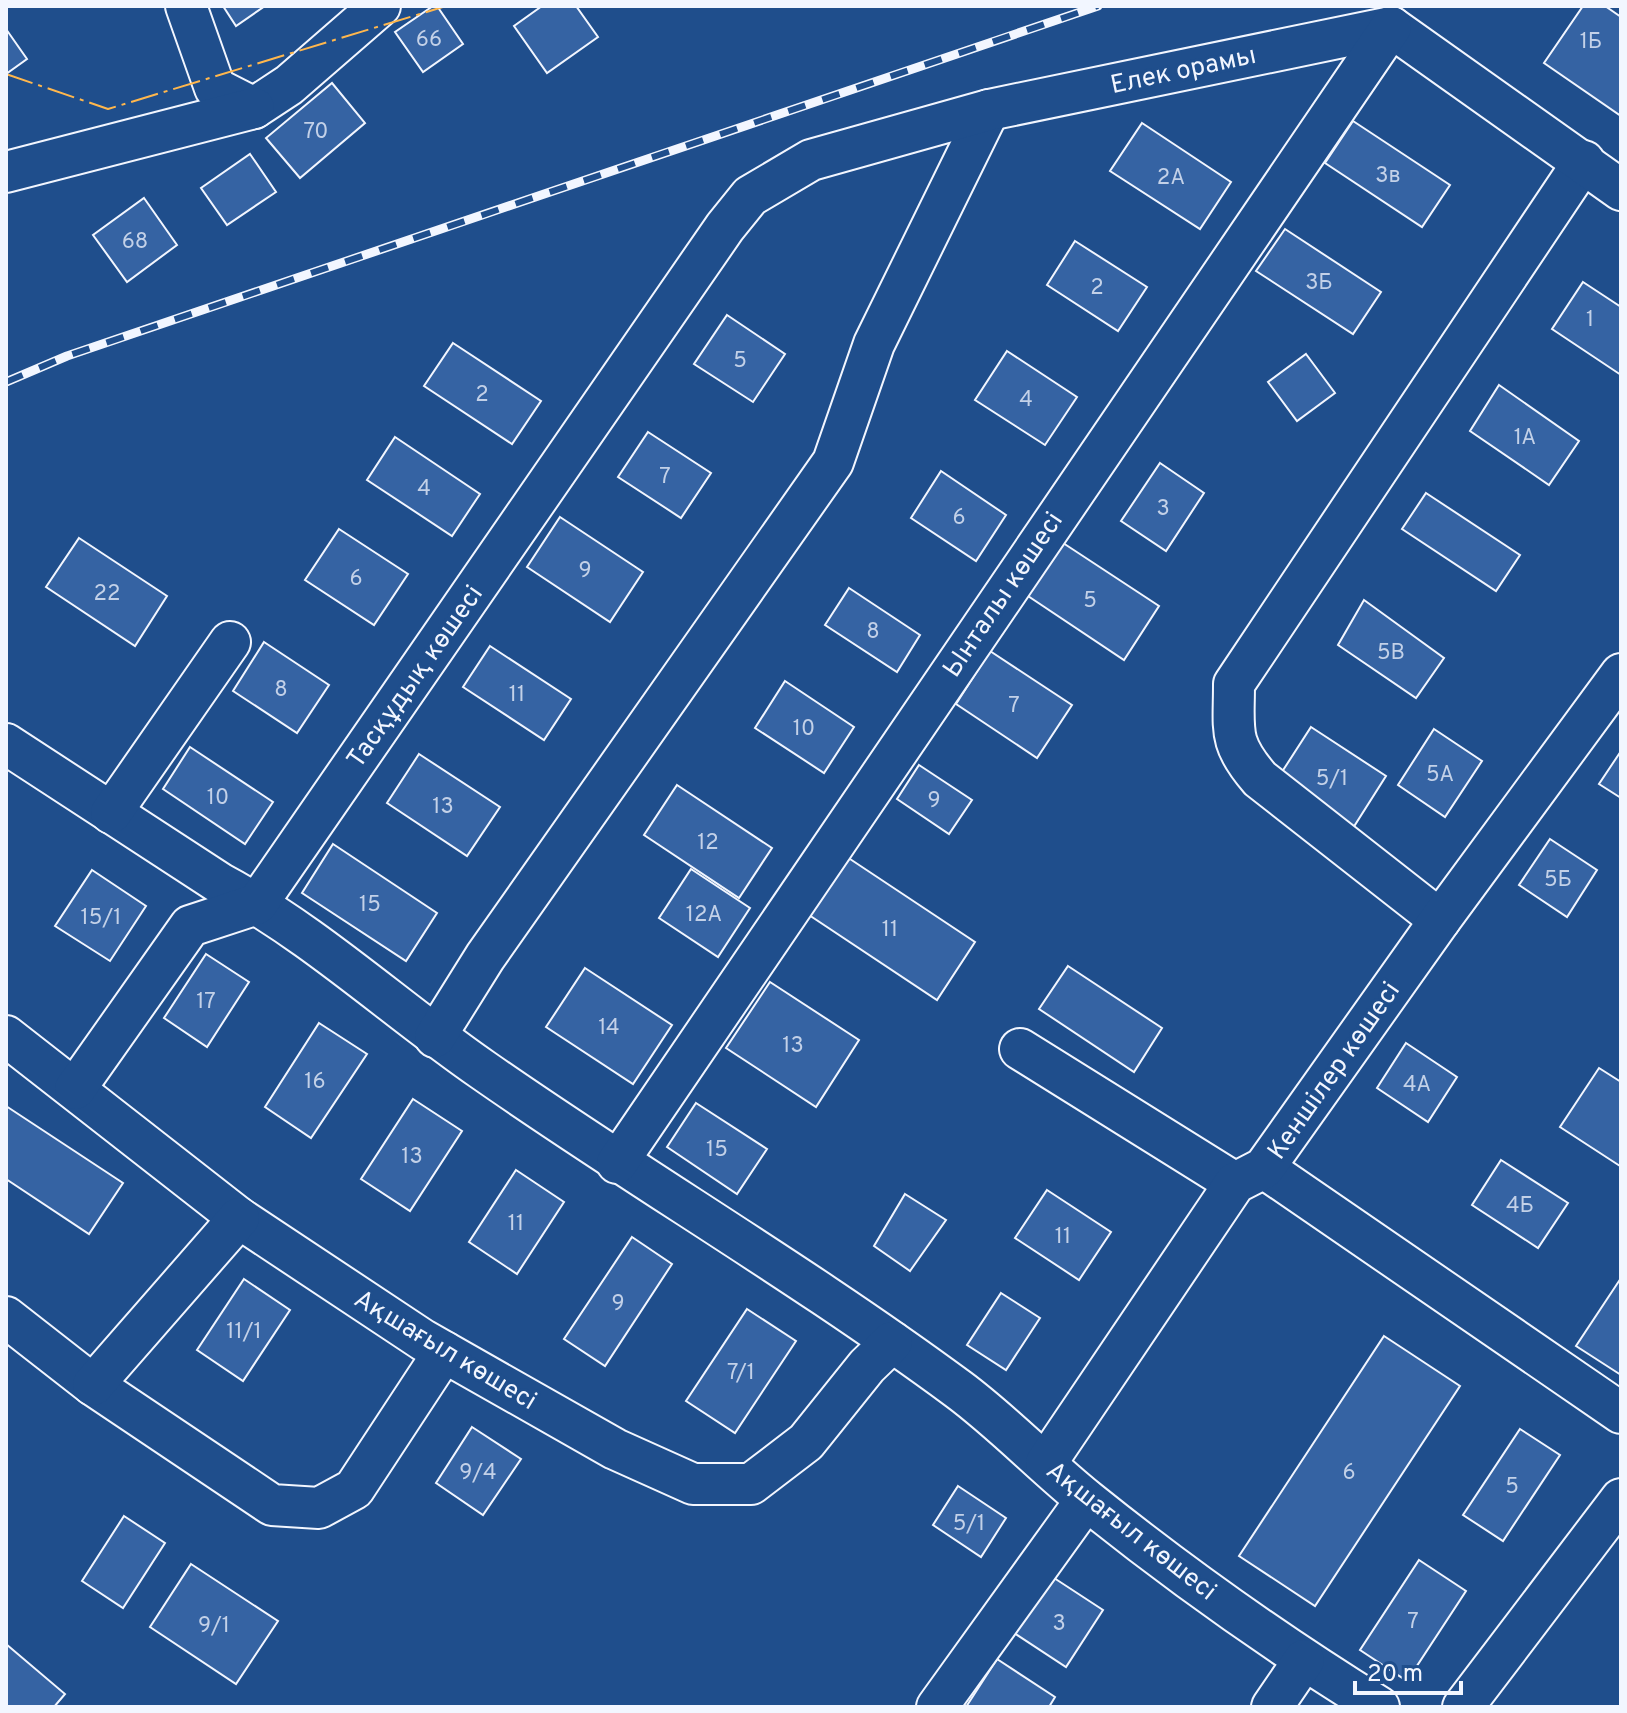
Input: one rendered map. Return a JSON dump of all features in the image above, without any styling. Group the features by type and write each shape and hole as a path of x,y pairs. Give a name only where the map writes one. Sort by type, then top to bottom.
{"street":[{"path":"186,6 215,88 254,108"},
{"path":"6,172 254,108 289,85 380,6"},
{"path":"1391,27 1621,190"},
{"name":"Елек орамы","path":"725,227 750,196 811,160 989,110 1391,27"},
{"name":"Ынталы көшесі","path":"617,1163 1391,27"},
{"path":"435,1037 485,957 833,462 874,344 989,110"},
{"path":"1440,920 1253,770 1238,753 1234,727 1234,684 1584,161"},
{"name":"Тасқұдық көшесі","path":"257,904 725,227"},
{"path":"111,813 230,642"},
{"name":"Кеншілер көшесі","path":"1046,1463 1249,1176 1621,674"},
{"name":"Ақшағыл көшесі","path":"6,744 257,904 435,1037 617,1163 962,1391 1086,1500 1304,1660 1379,1707"},
{"path":"75,1089 190,926 257,904"},
{"name":"Ақшағыл көшесі","path":"6,1036 239,1218 444,1352 615,1449 693,1484 751,1484 806,1442 867,1366 892,1342"},
{"path":"1020,1049 1249,1176 1621,1413"},
{"path":"93,1385 239,1218"},
{"path":"6,1317 93,1385 272,1505 319,1508 354,1489 444,1352"},
{"path":"1463,1707 1621,1499"},
{"path":"937,1707 1086,1500"},
{"path":"1272,1707 1304,1660"}],"building":[{"path":"223,6 265,6 236,26"},
{"path":"437,6 463,44 423,72 395,32"},
{"path":"542,6 576,6 598,37 547,73 514,26"},
{"path":"1583,6 1605,6 1621,17 1621,116 1544,63"},
{"path":"6,29 27,59 6,74"},
{"path":"332,83 365,123 300,178 266,138"},
{"path":"1353,121 1450,185 1422,227 1325,163"},
{"path":"1142,123 1231,182 1200,229 1110,171"},
{"path":"250,154 276,192 227,225 201,188"},
{"path":"144,198 177,245 127,282 93,235"},
{"path":"1285,229 1381,292 1353,334 1256,271"},
{"path":"1075,241 1147,287 1118,331 1047,285"},
{"path":"1583,282 1621,307 1621,375 1552,329"},
{"path":"727,315 785,354 753,402 694,364"},
{"path":"453,343 541,401 512,444 424,386"},
{"path":"1007,351 1077,397 1045,445 975,400"},
{"path":"1306,354 1335,393 1297,421 1268,382"},
{"path":"1499,385 1579,441 1549,485 1470,431"},
{"path":"648,432 711,473 681,518 618,477"},
{"path":"395,437 480,494 452,536 367,480"},
{"path":"1160,463 1204,493 1166,551 1121,521"},
{"path":"941,471 1006,515 976,561 911,518"},
{"path":"1426,493 1520,555 1496,591 1402,529"},
{"path":"560,517 643,572 610,622 527,567"},
{"path":"339,529 408,574 374,625 305,580"},
{"path":"79,538 167,596 135,646 46,587"},
{"path":"1057,539 1159,606 1124,660 1022,592"},
{"path":"849,588 920,635 897,672 825,625"},
{"path":"1364,600 1444,658 1416,698 1338,645"},
{"path":"264,642 329,685 297,733 233,691"},
{"path":"490,646 571,699 544,740 463,687"},
{"path":"990,651 1072,705 1037,758 956,704"},
{"path":"785,681 854,727 824,773 755,728"},
{"path":"1311,727 1386,776 1353,828 1278,778"},
{"path":"1434,729 1482,761 1445,817 1398,785"},
{"path":"190,747 273,802 245,844 163,789"},
{"path":"1621,751 1621,798 1599,784"},
{"path":"419,754 500,807 467,856 387,803"},
{"path":"919,765 972,800 949,834 897,799"},
{"path":"677,785 772,848 739,898 644,835"},
{"path":"1550,839 1597,870 1567,917 1519,885"},
{"path":"333,844 437,913 406,961 302,893"},
{"path":"844,855 975,942 937,1000 806,913"},
{"path":"691,869 750,908 718,957 659,918"},
{"path":"92,870 146,906 110,961 55,926"},
{"path":"206,954 249,982 207,1047 164,1018"},
{"path":"1068,966 1162,1028 1134,1072 1039,1009"},
{"path":"585,968 672,1025 633,1084 546,1027"},
{"path":"770,982 859,1040 816,1107 726,1048"},
{"path":"319,1023 367,1054 311,1138 265,1107"},
{"path":"1406,1043 1457,1077 1428,1122 1377,1088"},
{"path":"1599,1068 1621,1082 1620,1166 1560,1127"},
{"path":"413,1099 462,1131 410,1211 361,1179"},
{"path":"696,1103 767,1149 737,1194 667,1147"},
{"path":"6,1106 123,1183 89,1234 6,1179"},
{"path":"1501,1160 1568,1203 1538,1248 1472,1205"},
{"path":"516,1170 564,1202 517,1274 469,1242"},
{"path":"1047,1190 1111,1232 1079,1280 1015,1238"},
{"path":"905,1194 946,1220 910,1271 874,1246"},
{"path":"632,1237 672,1264 605,1366 564,1339"},
{"path":"1621,1278 1621,1375 1576,1346"},
{"path":"244,1279 290,1310 243,1381 197,1350"},
{"path":"1001,1293 1040,1318 1006,1370 967,1345"},
{"path":"747,1309 796,1341 735,1433 686,1401"},
{"path":"1384,1336 1460,1386 1315,1606 1239,1556"},
{"path":"472,1427 521,1459 483,1515 436,1483"},
{"path":"1520,1429 1560,1455 1503,1541 1463,1515"},
{"path":"958,1486 1006,1518 981,1557 933,1525"},
{"path":"124,1516 165,1543 123,1608 82,1581"},
{"path":"1419,1560 1466,1591 1407,1681 1360,1650"},
{"path":"191,1564 278,1621 236,1684 150,1627"},
{"path":"1051,1576 1103,1610 1066,1667 1014,1633"},
{"path":"6,1644 65,1694 54,1707 6,1707"},
{"path":"997,1659 1055,1697 1049,1707 966,1707"}],"railway":[{"path":"6,382 67,356 1098,6"}],"power":[{"path":"6,74 108,109 446,6"}]}
